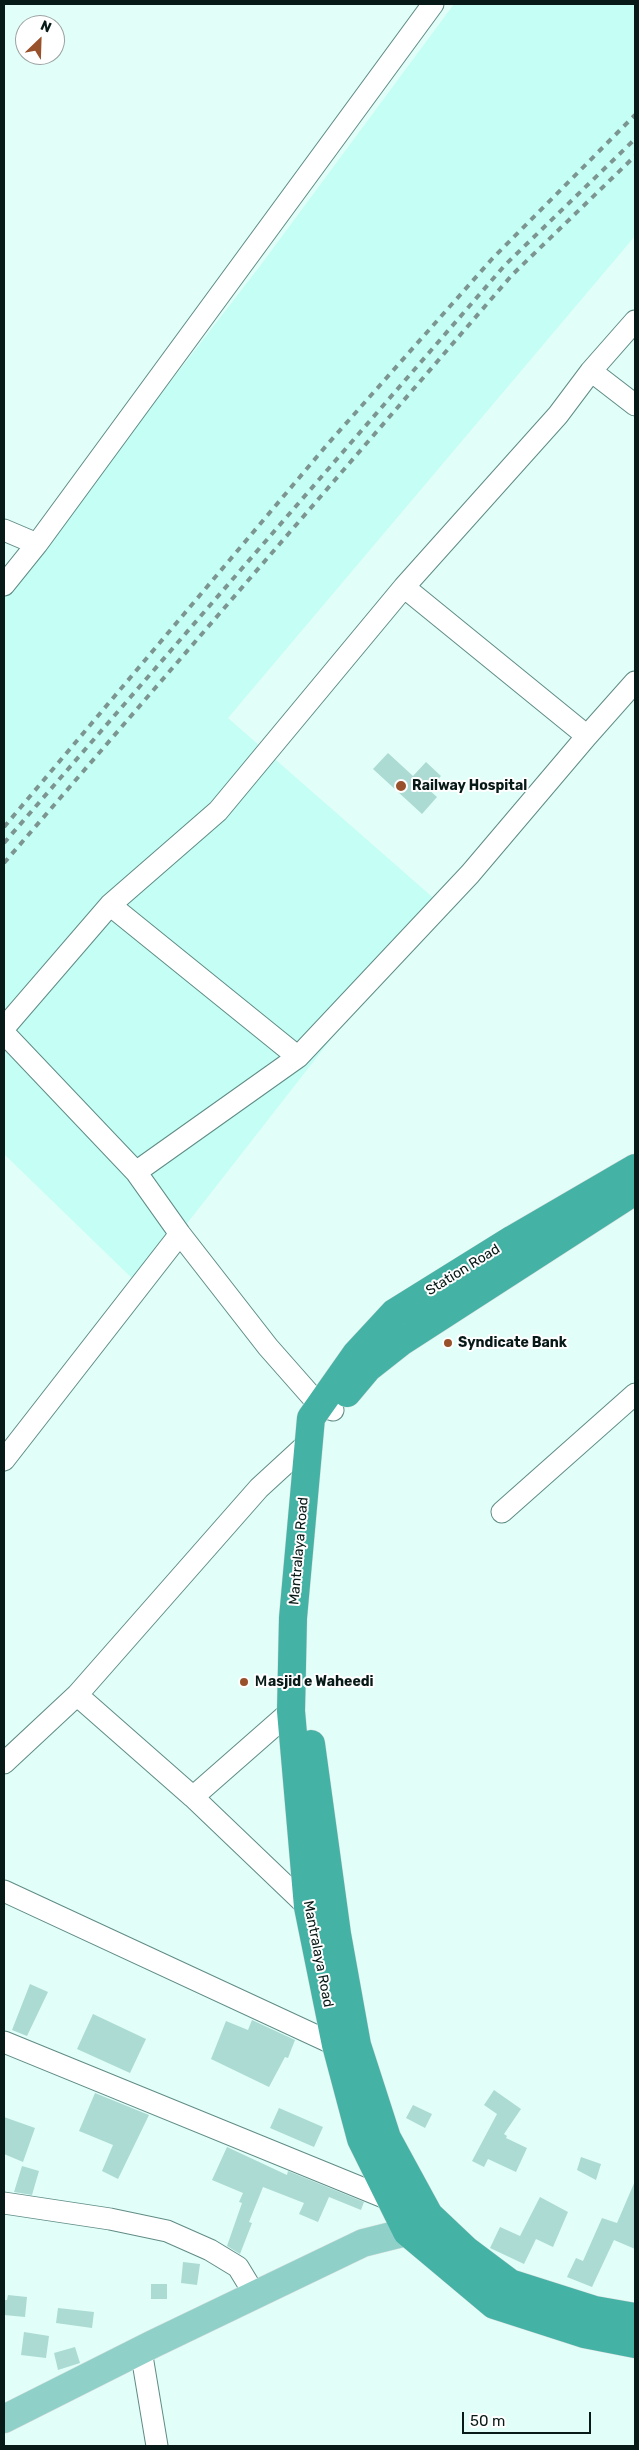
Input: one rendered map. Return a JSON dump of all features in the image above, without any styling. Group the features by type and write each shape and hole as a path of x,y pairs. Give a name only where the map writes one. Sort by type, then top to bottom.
{"highway":[{"name":"Station Road","path":"326,1408 356,1354 394,1314 513,1239 635,1168"},
{"name":"Station Road","path":"326,1408 368,1368 401,1342 635,1191"},
{"name":"Mantralaya Road","path":"326,1408 311,1418 308,1443 293,1618 291,1712 308,1907 336,2045 361,2139 407,2232 494,2305 584,2334 635,2344"},
{"name":"Mantralaya Road","path":"326,1408 323,1424 309,1613 307,1715 337,1934 357,2045 387,2138 429,2215 466,2250 510,2283 595,2310 635,2317"}],"main road":[{"path":"4,2419 141,2350 363,2243 407,2232 429,2215"}],"street":[{"path":"4,585 433,4"},
{"path":"4,1028 110,905 218,811 404,587 558,415 591,371 635,321"},
{"path":"591,371 635,405"},
{"path":"4,530 36,544"},
{"path":"404,587 587,736"},
{"path":"136,1172 298,1057 470,874 635,682"},
{"path":"110,905 298,1057"},
{"path":"4,1033 136,1172 180,1234 268,1347 326,1408"},
{"path":"4,1460 180,1234"},
{"path":"502,1512 635,1394"},
{"path":"4,1763 77,1695 259,1488 308,1443"},
{"path":"77,1695 193,1797 308,1907"},
{"path":"193,1797 291,1712"},
{"path":"4,1890 336,2045"},
{"path":"4,2042 391,2200"},
{"path":"4,2203 110,2219 167,2231 210,2250 238,2267 255,2295"},
{"path":"141,2350 157,2446"}],"shaded area":[{"path":"454,4 635,4 635,236 228,718 438,902 139,1285 4,1154 4,597 260,266"}],"building":[{"path":"388,753 413,776 426,762 441,776 428,789 437,797 422,814 373,769"},
{"path":"30,1984 48,1992 27,2036 12,2030"},
{"path":"93,2014 146,2039 130,2073 77,2049"},
{"path":"252,2020 295,2040 288,2058 285,2057 269,2087 211,2059 226,2021 248,2030"},
{"path":"494,2090 521,2109 504,2134 507,2136 506,2138 527,2148 516,2172 488,2159 484,2167 472,2161 497,2114 484,2105"},
{"path":"95,2093 149,2115 118,2179 102,2171 113,2145 79,2131"},
{"path":"413,2105 432,2114 425,2128 406,2118"},
{"path":"279,2108 323,2127 314,2147 270,2128"},
{"path":"4,2117 35,2128 23,2162 4,2154"},
{"path":"227,2147 287,2175 288,2171 364,2202 361,2210 329,2197 318,2222 299,2214 304,2203 263,2187 249,2222 252,2223 240,2254 227,2246 242,2203 239,2202 243,2193 212,2180"},
{"path":"581,2157 601,2164 596,2180 577,2170"},
{"path":"22,2166 39,2171 32,2195 14,2192"},
{"path":"635,2181 635,2249 614,2240 592,2287 567,2277 576,2258 583,2261 602,2218 617,2223"},
{"path":"540,2197 568,2212 553,2247 536,2239 524,2264 490,2248 500,2227 520,2236"},
{"path":"183,2262 200,2264 197,2285 181,2283"},
{"path":"151,2284 167,2284 167,2299 151,2299"},
{"path":"8,2295 27,2297 25,2317 4,2315 4,2300 7,2300"},
{"path":"58,2308 94,2312 92,2328 56,2323"},
{"path":"24,2332 49,2336 46,2358 21,2355"},
{"path":"75,2347 80,2363 58,2370 54,2353"}],"railway":[{"path":"4,827 326,446 492,259 635,115"},
{"path":"4,843 505,265 635,139"},
{"path":"4,863 512,275 635,156"}],"place":[{"name":"Railway Hospital","path":"401,786"},
{"name":"Syndicate Bank","path":"448,1343"},
{"name":"Ｍasjid e Waheedi","path":"244,1682"}]}
